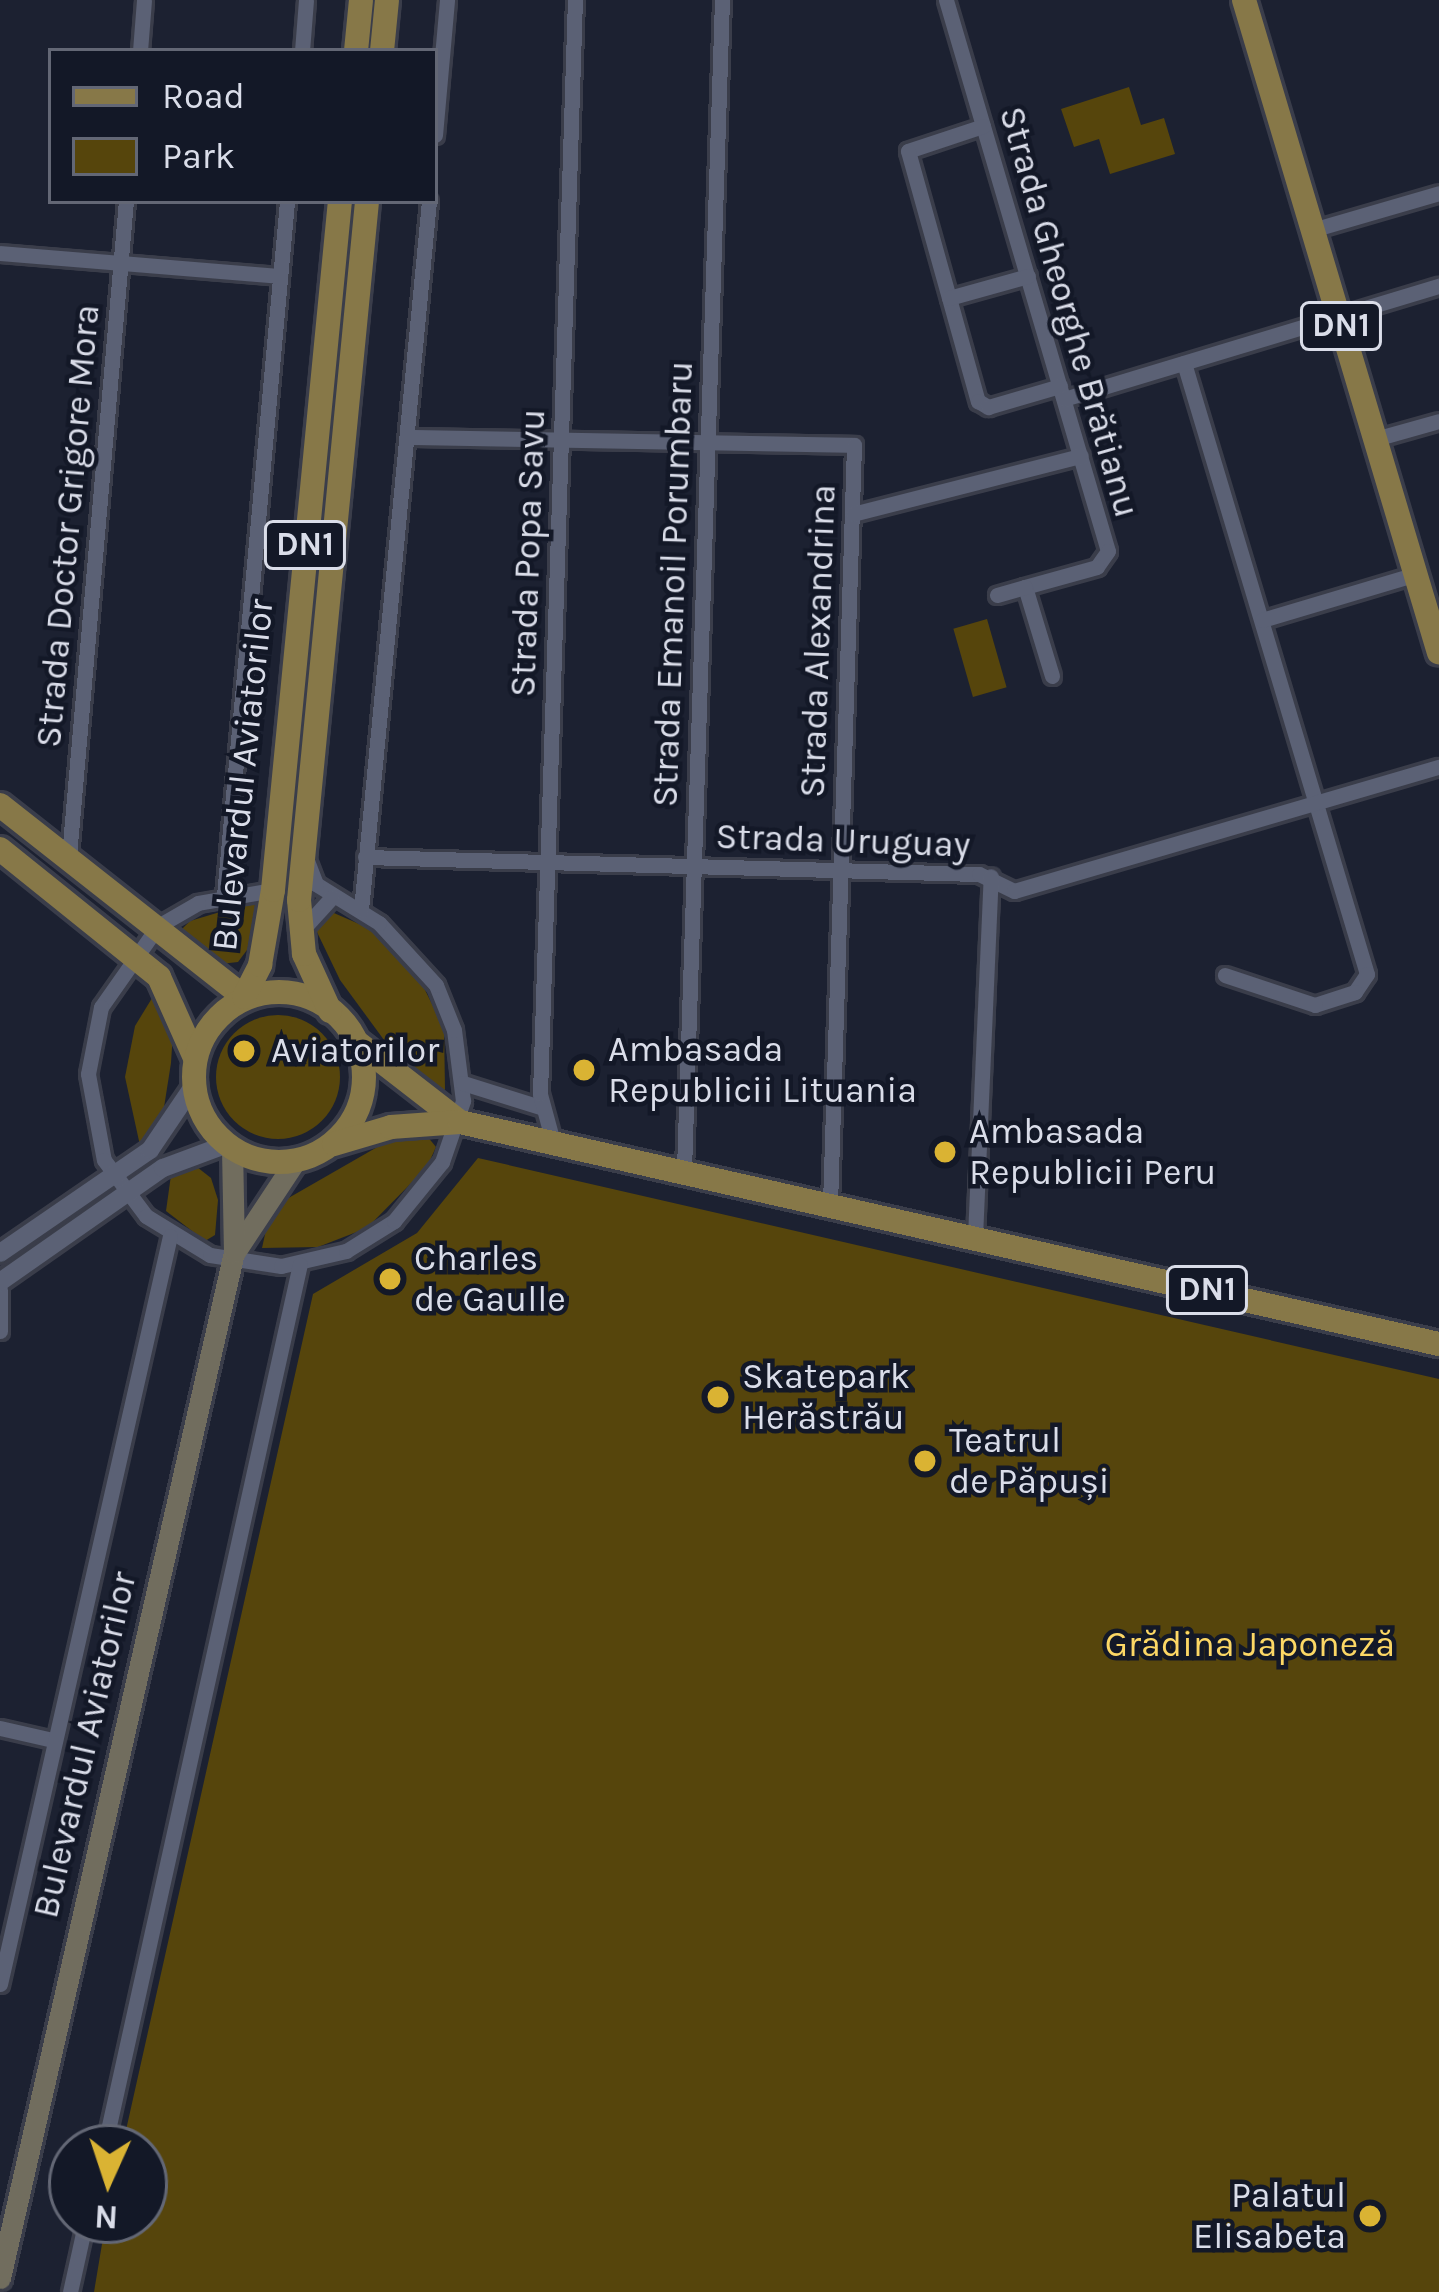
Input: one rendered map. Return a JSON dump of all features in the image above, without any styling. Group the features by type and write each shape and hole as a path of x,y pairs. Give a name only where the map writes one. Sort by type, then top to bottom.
{"main road":[{"path":"356,48 361,0"},
{"path":"382,48 387,0"},
{"name":"DN1","path":"1244,0 1439,653"},
{"name":"Bulevardul Aviatorilor","path":"244,997 260,965 273,890 340,204"},
{"name":"Bulevardul Aviatorilor","path":"330,1010 301,940 299,900 367,204"},
{"path":"0,805 244,997 298,995 330,1010 358,1043 460,1122"},
{"path":"0,849 134,954 173,998 195,1058 194,1085 229,1148 296,1160"},
{"name":"DN1","path":"195,1058 207,1030 244,997"},
{"path":"334,1144 360,1101 358,1043"},
{"name":"DN1","path":"296,1160 391,1127 460,1122 1439,1344"},
{"name":"Bulevardul Aviatorilor","path":"0,2277 233,1256 229,1148"},
{"name":"Bulevardul Aviatorilor","path":"233,1256 296,1160"}],"street":[{"path":"140,48 144,0"},
{"path":"302,48 307,0"},
{"path":"438,100 447,0"},
{"name":"Strada Popa Savu","path":"540,1107 575,0"},
{"name":"Strada Emanoil Porumbaru","path":"684,1170 722,0"},
{"name":"Strada Gheorghe Brătianu","path":"946,0 1108,551 1096,567 997,595"},
{"path":"983,126 908,151 981,405 1062,392 1184,363 1439,286"},
{"path":"1312,230 1439,193"},
{"name":"Strada Doctor Grigore Mora","path":"69,856 126,204"},
{"name":"Bulevardul Aviatorilor","path":"224,896 287,204"},
{"path":"361,910 429,204"},
{"path":"0,253 280,276"},
{"path":"949,298 1028,275"},
{"path":"1184,363 1366,981 1345,998 1315,1005 1225,975"},
{"path":"1375,439 1439,421"},
{"path":"407,437 707,439"},
{"name":"Strada Alexandrina","path":"707,439 850,441 853,514 830,1203"},
{"path":"853,514 1081,456"},
{"path":"1262,620 1416,574"},
{"path":"1025,587 1052,676"},
{"name":"Strada Uruguay","path":"365,856 991,876 1014,891 1439,767"},
{"path":"273,890 224,896 158,926 134,954 110,988 91,1044 91,1105 113,1177 170,1236 233,1256 300,1264 346,1251 394,1221 433,1177 460,1122 463,1083 454,1030 436,985 401,942 312,879 304,844"},
{"path":"975,1237 991,876"},
{"path":"301,940 308,917 332,897"},
{"path":"463,1083 540,1107 553,1142"},
{"path":"0,1253 158,1143 194,1085"},
{"path":"0,1331 0,1286 171,1163 229,1148"},
{"name":"Bulevardul Aviatorilor","path":"0,1984 170,1236"},
{"path":"109,2124 300,1264"},
{"path":"0,1728 53,1740"},
{"path":"70,2292 81,2244"}],"green space":[{"path":"1129,87 1141,125 1164,118 1175,154 1110,174 1099,139 1074,147 1061,109"},
{"path":"987,619 1007,687 973,697 953,629"},
{"path":"250,903 263,906 259,934 238,962 221,964 178,933 190,921"},
{"path":"327,910 373,930 417,974 444,1028 445,1090 406,1070 340,980 316,930 315,920"},
{"path":"157,990 173,1031 171,1063 162,1120 141,1150 125,1077 135,1026"},
{"path":"278,1015 302,1019 322,1033 336,1053 340,1077 336,1101 322,1121 302,1135 278,1139 254,1135 234,1121 220,1101 216,1077 220,1053 234,1033 254,1019"},
{"path":"427,1136 436,1147 427,1167 367,1228 318,1247 262,1248 269,1216 285,1200 386,1142"},
{"name":"Grădina Japoneză","path":"478,1158 1439,1379 1439,2292 94,2292 102,2244 168,2244 168,2124 127,2124 313,1294 417,1233"},
{"path":"197,1167 211,1178 218,1200 215,1235 205,1241 166,1211 171,1175"}],"place":[{"name":"Aviatorilor","path":"244,1051"},
{"name":"Ambasada Republicii Lituania","path":"584,1070"},
{"name":"Ambasada Republicii Peru","path":"945,1152"},
{"name":"Charles de Gaulle","path":"390,1279"},
{"name":"Skatepark Herăstrău","path":"718,1397"},
{"name":"Teatrul de Păpuși","path":"925,1461"},
{"name":"Palatul Elisabeta","path":"1370,2216"}]}
